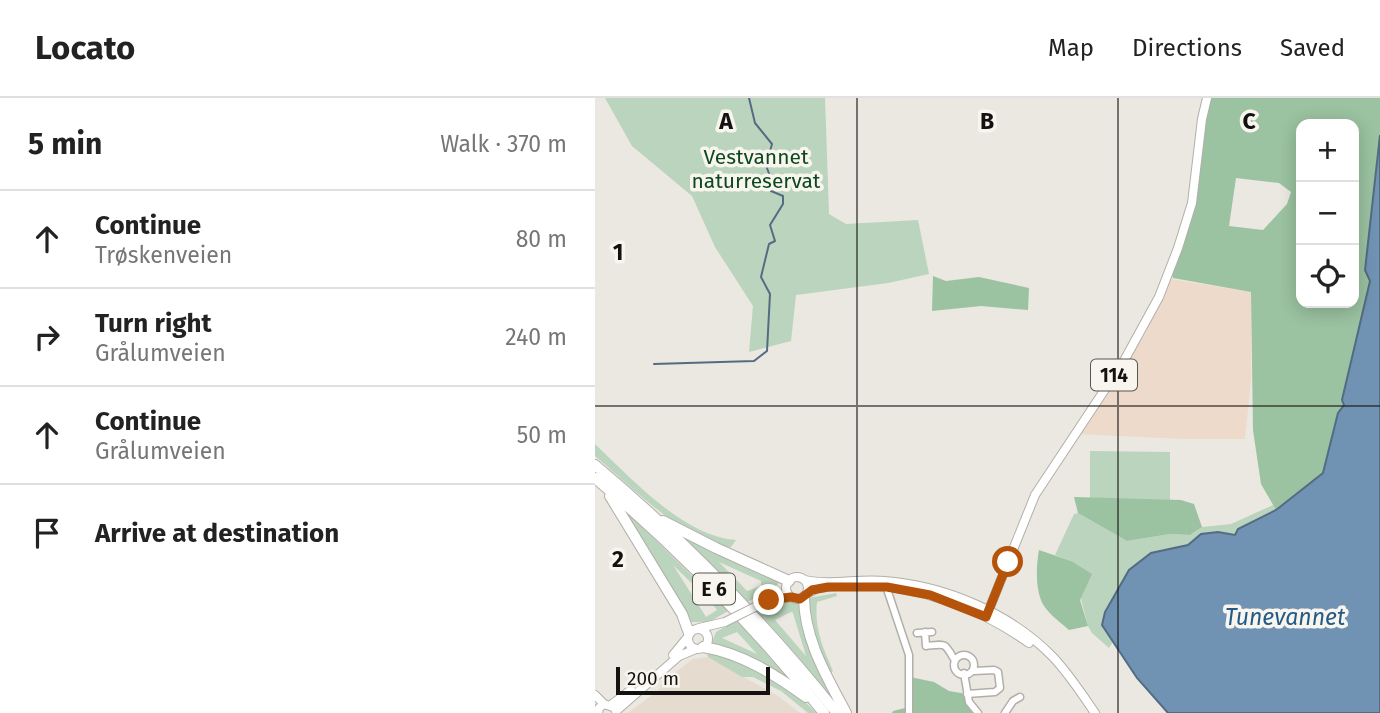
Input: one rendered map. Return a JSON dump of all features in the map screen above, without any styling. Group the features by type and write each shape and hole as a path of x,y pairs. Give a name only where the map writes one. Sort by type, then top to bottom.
{"highway":[{"name":"E 6","path":"595,465 649,512 743,605 837,713"},
{"name":"E 6","path":"597,480 624,517 661,578 685,620 688,636"},
{"name":"E 6","path":"597,480 702,577 768,646 822,710"},
{"name":"E 6","path":"649,512 788,584"},
{"path":"806,595 805,618 810,637 846,713"},
{"name":"E 6","path":"702,645 771,673 822,710"}],"main road":[{"name":"114","path":"988,614 1035,495 1125,359 1159,297 1192,204 1207,98"},
{"path":"605,709 676,652 688,636 699,628 719,625 769,600 799,577 825,582 884,583 947,593 1031,638 1054,658 1095,713"},
{"path":"805,580 809,586 806,595"},
{"path":"769,600 791,597 796,599 818,588 884,583"},
{"path":"788,584 791,597"},
{"path":"605,709 678,656 702,645 719,625"},
{"path":"699,628 704,631 702,645"},
{"path":"688,636 690,646 702,645"},
{"path":"595,695 605,709"}],"street":[{"path":"884,583 909,655 909,713"},
{"path":"925,632 926,646 946,646 950,650 957,673 998,672 1000,688 995,692 967,694"},
{"path":"954,659 969,656 973,659 974,671"},
{"path":"964,673 967,694 978,713"},
{"path":"1005,713 1013,701 1020,697"}],"shaded area":[{"path":"1170,279 1251,292 1251,380 1245,439 1075,434 1144,336"},
{"path":"708,657 778,696 800,713 628,713 659,690 662,683 693,659"}],"green space":[{"name":"Vestvannet naturreservat","path":"605,98 825,98 829,214 846,224 918,220 929,274 888,283 796,295 791,341 749,352 753,306 715,247 692,196 632,146"},
{"path":"1207,98 1380,98 1380,135 1365,269 1370,281 1342,400 1344,405 1338,413 1323,473 1276,510 1261,484 1253,430 1251,292 1173,278 1190,225","holes":["1236,178 1279,183 1291,192 1287,204 1263,230 1229,226"]},
{"path":"933,276 946,281 979,277 1029,288 1028,310 981,306 932,311"},
{"path":"595,444 659,504 697,529 736,540 731,547 716,545 699,538 660,512 595,456"},
{"path":"1090,451 1170,452 1170,500 1090,499"},
{"path":"1074,497 1181,500 1194,504 1202,527 1190,535 1170,534 1127,541 1078,513"},
{"path":"1273,505 1276,510 1238,529 1235,535 1218,532 1202,534 1188,545 1151,553 1102,625 1113,642 1109,648 1088,626 1071,561 1055,555 1074,514 1078,513 1127,541 1170,534 1190,535 1202,527 1231,524"},
{"path":"631,516 728,611 709,622 689,622 628,517","holes":["673,565 717,610 706,617"]},
{"path":"690,538 780,581 770,591 747,602 688,541","holes":["719,562 761,581 761,586 747,591"]},
{"path":"1039,550 1071,561 1092,574 1080,600 1088,626 1069,630 1044,606 1037,579"},
{"path":"836,593 837,596 817,602 816,611 818,629 833,671 829,673 811,630 809,598"},
{"path":"777,602 800,602 841,709 756,611","holes":["793,613 806,656 775,620"]},
{"path":"737,620 796,687 711,645 716,632","holes":["737,632 757,654 722,638"]},
{"path":"707,651 766,674 805,701 816,713 808,713 781,691 753,677 742,677 708,657"},
{"path":"910,677 934,682 949,691 967,694 978,713 892,713 909,707"}],"water":[{"name":"Tunevannet","path":"1380,135 1380,713 1168,713 1137,678 1102,625 1105,612 1129,570 1151,553 1188,545 1201,534 1218,532 1235,535 1238,529 1276,510 1323,473 1338,413 1344,405 1342,400 1370,281 1365,270"}],"waterway":[{"path":"654,364 754,361 767,351 770,294 761,277 769,244 775,241 770,225 783,204 783,196 771,191 772,182 767,168 772,144 755,123 749,98"}],"route":[{"path":"769,600 791,597 800,599 818,588 865,585 930,595 986,617 1008,562"}]}
